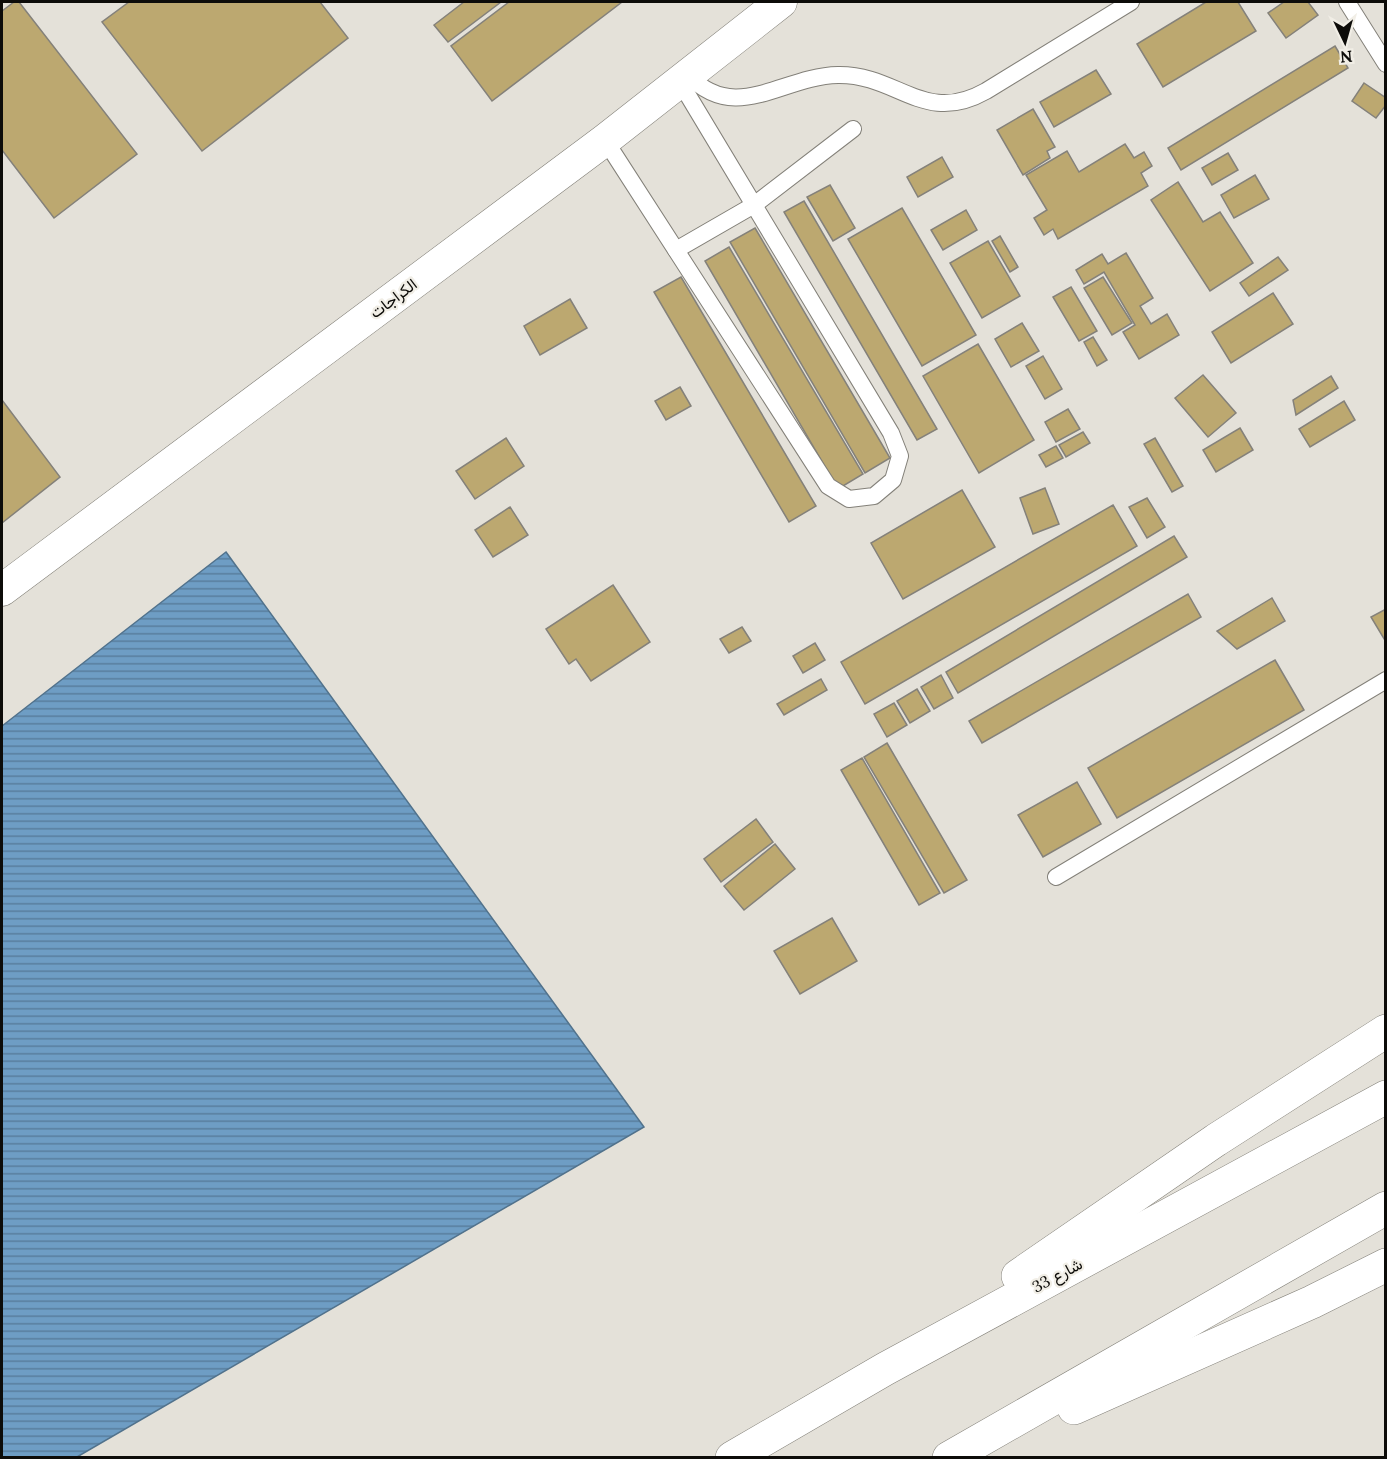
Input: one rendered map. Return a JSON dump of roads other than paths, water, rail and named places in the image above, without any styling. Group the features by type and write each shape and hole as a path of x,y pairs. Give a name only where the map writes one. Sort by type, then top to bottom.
{"highway":[{"path":"885,1369 1167,1173 1386,1031"},
{"name":"شارع 33","path":"732,1458 885,1369 1386,1098"},
{"path":"949,1458 1386,1208"},
{"path":"966,1458 1302,1306 1386,1265"}],"street":[{"name":"الكراجات","path":"2,590 605,141 781,2"}],"lane":[{"path":"684,79 728,98 753,97 795,82 839,75 860,76 932,104 951,105 969,100 986,91 1131,2"},
{"path":"1347,2 1386,64"},
{"path":"605,141 828,486 849,499 874,496 893,480 900,456 891,433 754,206 684,79"},
{"path":"676,250 754,206 853,129"},
{"path":"1056,877 1386,680"}],"water":[{"path":"226,552 644,1127 77,1457 2,1457 2,726"}]}
